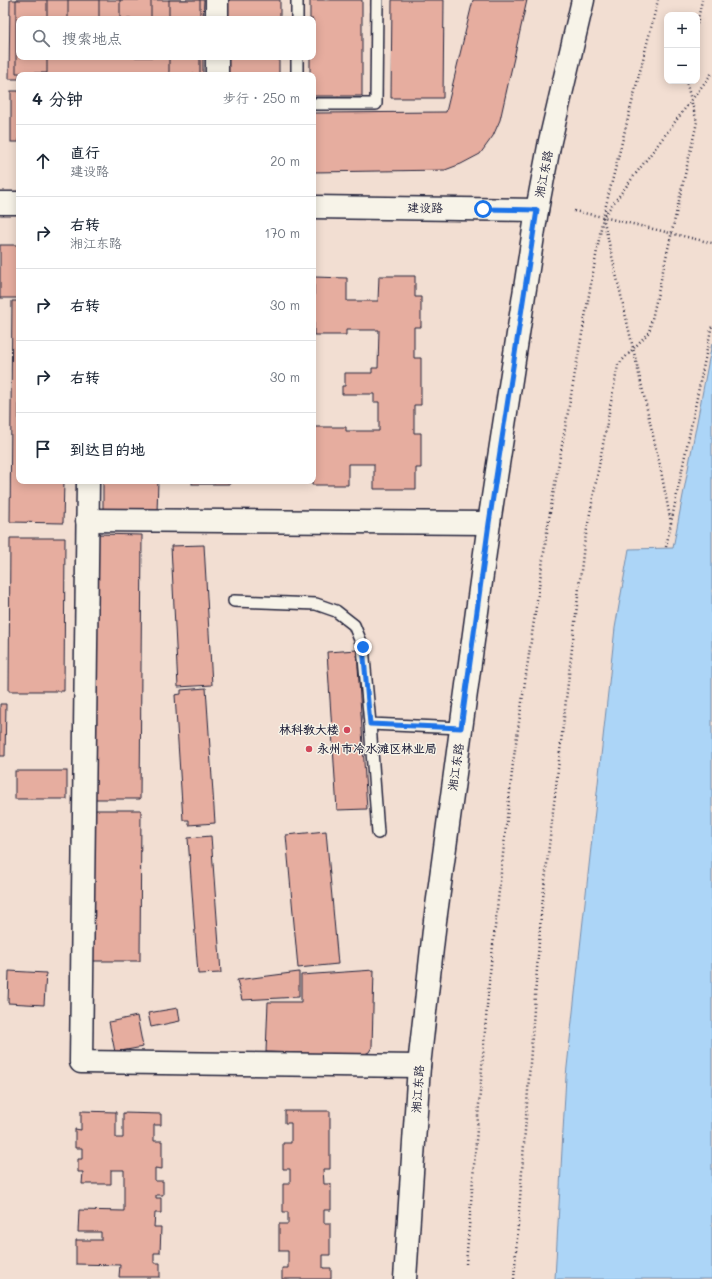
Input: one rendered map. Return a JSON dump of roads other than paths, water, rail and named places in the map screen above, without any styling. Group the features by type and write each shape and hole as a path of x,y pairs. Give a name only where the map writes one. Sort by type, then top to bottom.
{"street":[{"path":"217,0 217,16"},
{"name":"湘江东路","path":"405,1279 419,1066 435,921 489,523 537,210 550,141 583,0"},
{"path":"217,60 217,72"},
{"path":"0,203 16,203"},
{"name":"建设路","path":"316,207 537,210"},
{"path":"88,484 81,1062 419,1066"},
{"path":"87,520 489,523"}],"lane":[{"path":"297,0 297,16"},
{"path":"316,104 376,104 377,0"},
{"path":"297,60 297,72"},
{"path":"234,601 316,604 336,610 354,625 363,647 378,833"},
{"path":"370,724 461,728"}],"water":[{"path":"712,343 712,1279 555,1279 566,1076 615,628 629,549 673,548"}],"place":[{"name":"林科教大楼","path":"347,730"},
{"name":"永州市冷水滩区林业局","path":"309,749"}]}
